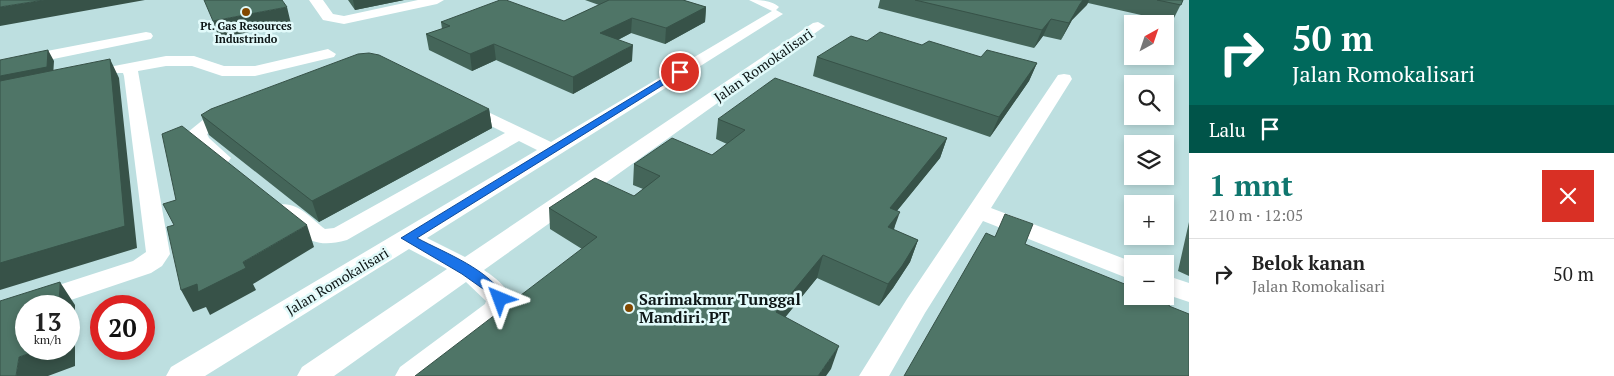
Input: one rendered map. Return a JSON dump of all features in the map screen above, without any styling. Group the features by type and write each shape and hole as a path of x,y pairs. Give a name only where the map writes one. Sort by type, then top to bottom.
{"lane":[{"path":"316,0 328,17 344,20 438,0"},
{"name":"Jalan Romokalisari","path":"181,376 774,11 756,0"},
{"name":"Jalan Romokalisari","path":"312,376 818,26"},
{"path":"0,65 36,56 146,36"},
{"path":"102,73 166,61 194,61 222,71 255,71 328,54"},
{"path":"0,314 142,267 153,260 158,254 132,76 129,67"},
{"path":"874,376 916,306 1064,79"},
{"path":"450,98 551,149"},
{"path":"238,171 200,141 197,132 211,123 248,108"},
{"path":"275,201 320,237 339,235 519,133"},
{"path":"977,211 1124,268"},
{"path":"408,238 467,270 491,287 500,299 497,309 410,376"},
{"path":"1174,287 1189,293"}],"shaded area":[{"path":"0,0 1189,0 1189,376 0,376"}],"building":[{"path":"0,0 44,0 0,7"},
{"path":"204,0 282,0 287,7 213,21"},
{"path":"500,0 506,0 564,21 609,0 683,0 706,7 666,28 632,18 600,33 633,45 573,77 494,44 470,54 426,34 450,26 441,22"},
{"path":"915,0 1083,0 1069,23 1051,19 1042,30"},
{"path":"1157,0 1183,0 1181,5"},
{"path":"880,32 922,45 929,41 981,57 987,50 1037,63 999,117 817,57 851,36 867,41"},
{"path":"48,50 47,67 0,76 0,60"},
{"path":"369,53 379,55 489,109 312,201 201,115 211,109 358,54"},
{"path":"110,59 125,226 0,263 0,81"},
{"path":"775,78 947,138 890,208 900,212 888,227 918,240 888,284 823,255 776,312 839,346 818,376 415,376 597,237 549,208 595,178 634,196 660,176 634,164 672,138 712,155 745,130 718,119"},
{"path":"182,126 307,225 243,262 246,268 198,292 197,284 181,290 167,227 174,225 163,204 176,200 162,134"},
{"path":"1005,214 1033,224 1025,244 1124,284 1124,305 1169,305 1189,314 1189,376 904,376 986,233 995,237"},
{"path":"60,282 59,295 19,295"},
{"path":"15,296 15,360 19,360 16,376 0,376 0,301"}],"place":[{"name":"Pt. Gas Resources Industrindo","path":"246,12"},
{"name":"Sarimakmur Tunggal Mandiri. PT","path":"629,308"}],"route":[{"path":"500,299 491,287 467,270 408,238 680,72"}]}
